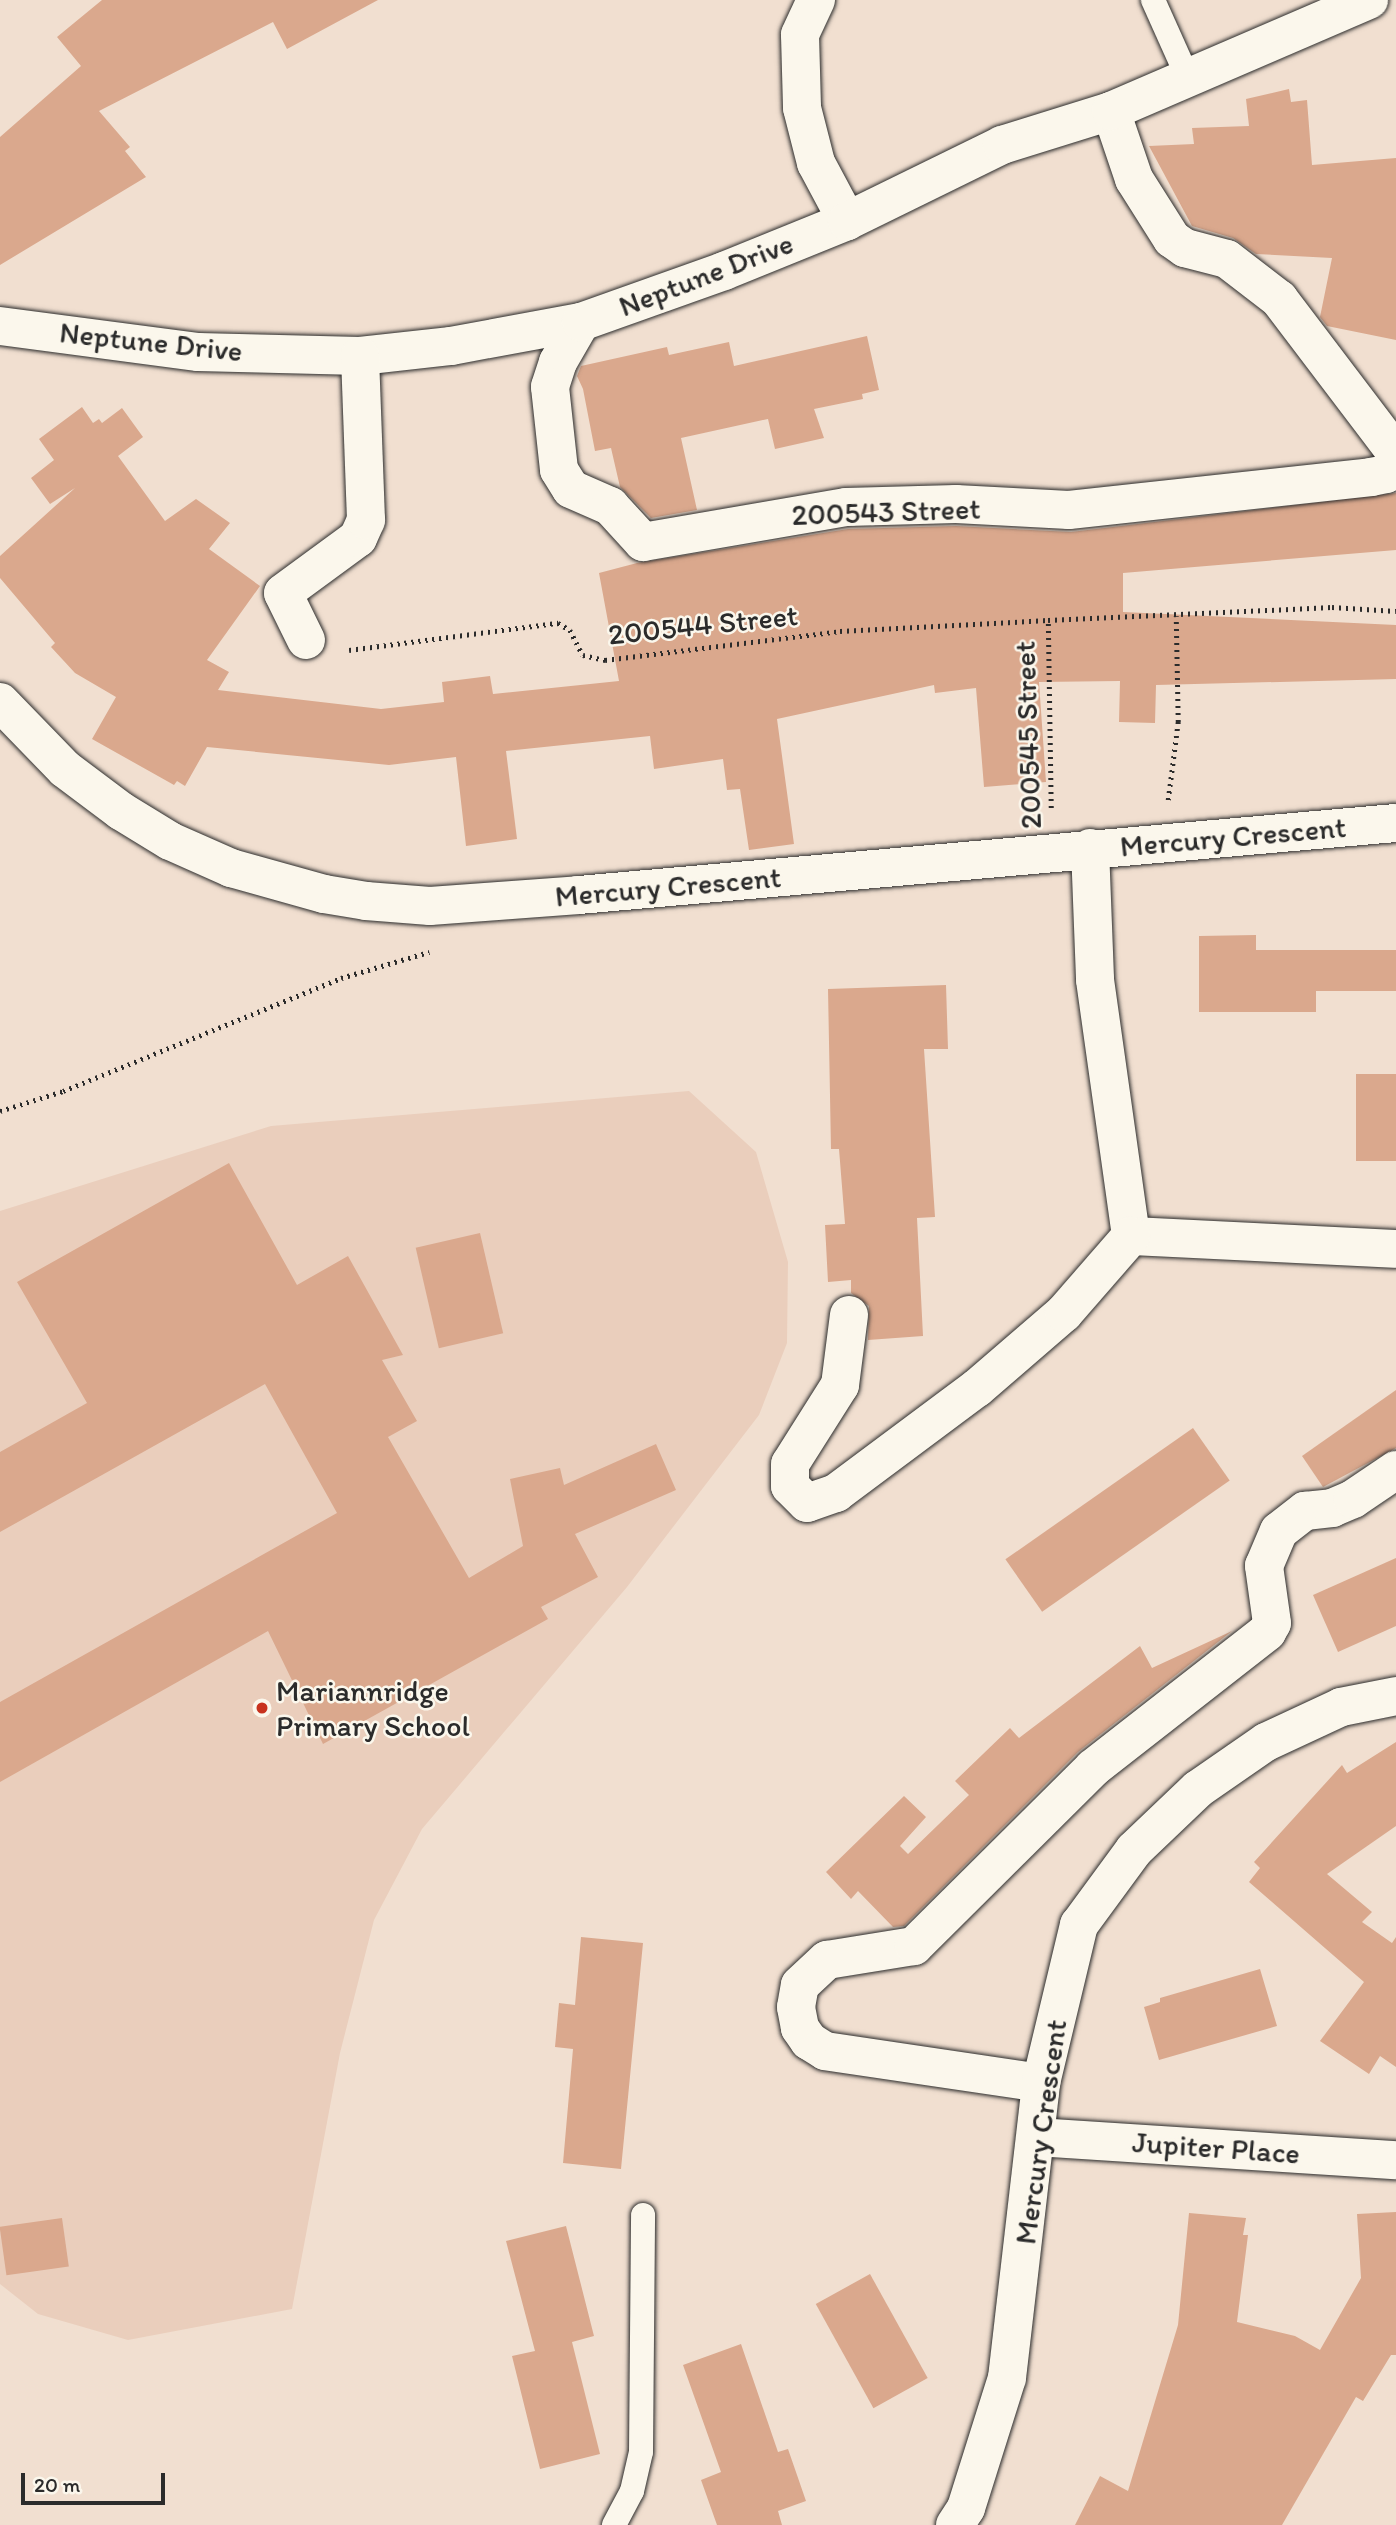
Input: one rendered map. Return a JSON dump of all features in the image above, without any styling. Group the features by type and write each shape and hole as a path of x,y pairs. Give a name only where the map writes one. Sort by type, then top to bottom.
{"street":[{"path":"817,0 800,36 802,107 816,163 847,221"},
{"name":"Neptune Drive","path":"0,326 198,352 360,356 451,346 581,322 847,221 1002,145 1111,111 1187,76 1369,0"},
{"path":"1111,111 1134,179 1172,239 1185,248 1227,260 1279,299 1396,453"},
{"name":"200543 Street","path":"581,322 558,362 550,387 559,470 571,489 610,506 643,542 846,507 956,504 1069,510 1371,477 1386,474 1396,466"},
{"path":"306,640 283,593 358,538 366,520 360,356"},
{"name":"Mercury Crescent","path":"0,702 65,769 121,811 170,841 231,868 324,894 366,901 443,905 1090,848 1162,846 1396,823"},
{"path":"849,1315 840,1385 790,1464 790,1486 807,1503 836,1493 977,1388 1064,1313 1131,1236 1095,980 1090,848"},
{"path":"1131,1236 1396,1249"},
{"path":"1041,2083 825,2051 809,2041 800,2028 796,2007 800,1985 827,1961 914,1947 1093,1768 1267,1632 1272,1622 1264,1566 1279,1531 1305,1511 1332,1508 1353,1499 1396,1470"},
{"name":"Mercury Crescent","path":"955,2525 966,2508 1007,2378 1041,2083 1079,1925 1134,1850 1198,1790 1266,1742 1341,1707 1396,1696"},
{"name":"Jupiter Place","path":"1036,2137 1396,2160"}],"lane":[{"path":"1153,0 1187,76"},
{"path":"614,2525 632,2491 641,2452 643,2215"}],"path":[{"name":"200545 Street","path":"1053,852 1048,620 1332,607 1396,611"},
{"path":"1162,846 1178,722 1176,616"},
{"name":"200544 Street","path":"306,640 311,650 322,653 558,623 570,630 583,655 605,660 839,631 1048,620"},
{"path":"0,1111 63,1091 341,978 434,950"}],"shaded area":[{"name":"Mariannridge Primary School","path":"689,1091 756,1152 788,1262 787,1343 759,1415 627,1587 422,1829 374,1920 340,2053 292,2309 128,2340 38,2314 0,2284 0,1211 271,1126"}],"building":[{"path":"102,0 378,0 287,49 273,22 99,111 130,147 125,151 146,177 0,265 0,137 81,66 57,37"},
{"path":"1289,89 1291,102 1307,100 1312,165 1396,158 1396,340 1327,326 1320,317 1332,258 1256,254 1233,238 1192,226 1149,146 1194,144 1192,128 1249,126 1246,99"},
{"path":"867,336 879,390 862,394 863,399 814,409 824,438 775,449 768,419 681,438 697,510 651,518 620,487 611,448 595,451 583,389 577,376 581,366 667,347 669,355 729,342 734,366"},
{"path":"82,407 93,423 99,419 102,423 122,408 143,437 118,456 165,521 196,499 230,523 209,549 260,586 207,660 229,672 218,690 381,709 444,702 442,682 490,676 493,694 619,681 599,573 637,563 848,529 956,526 1071,532 1396,493 1396,550 1123,573 1123,612 1396,625 1396,679 1156,685 1155,723 1119,722 1120,681 1039,682 1046,782 984,787 976,688 935,693 934,685 777,719 794,844 749,850 740,789 727,790 723,759 654,769 650,736 506,751 517,839 466,846 456,757 389,765 207,747 185,786 177,781 174,785 92,739 116,697 75,673 51,647 55,643 0,578 0,556 75,488 50,504 31,478 54,460 39,439"},
{"path":"1256,935 1256,950 1396,950 1396,991 1316,991 1316,1012 1199,1012 1199,936"},
{"path":"946,985 948,1049 924,1049 935,1217 917,1218 923,1336 868,1340 869,1306 851,1293 851,1280 828,1282 825,1225 845,1224 839,1149 831,1149 828,989"},
{"path":"1356,1074 1396,1074 1396,1161 1356,1161"},
{"path":"229,1163 297,1285 348,1256 403,1355 382,1360 417,1421 388,1437 469,1578 523,1546 510,1479 560,1468 564,1485 656,1444 676,1490 575,1534 598,1577 541,1607 548,1619 323,1744 268,1631 0,1782 0,1702 337,1513 265,1384 0,1532 0,1452 87,1403 17,1282"},
{"path":"480,1233 503,1333 439,1348 416,1248"},
{"path":"1396,1390 1396,1448 1323,1487 1302,1456"},
{"path":"1193,1428 1230,1480 1042,1612 1005,1559"},
{"path":"1396,1558 1396,1626 1338,1652 1313,1595"},
{"path":"1232,1631 1078,1752 904,1926 893,1927 858,1891 851,1899 826,1872 904,1796 926,1817 900,1846 908,1854 969,1795 955,1781 1010,1728 1019,1738 1140,1646 1152,1668"},
{"path":"1396,1742 1396,1826 1327,1874 1372,1912 1362,1922 1392,1943 1396,1937 1396,2067 1380,2056 1369,2074 1320,2041 1364,1982 1249,1882 1260,1868 1254,1862 1342,1765 1347,1773"},
{"path":"581,1937 643,1943 621,2169 563,2163 573,2049 555,2047 559,2003 575,2005"},
{"path":"1260,1969 1277,2026 1159,2060 1144,2007 1160,2002 1160,1998"},
{"path":"1396,2212 1396,2355 1391,2355 1363,2401 1356,2397 1282,2525 1075,2525 1100,2476 1128,2491 1178,2325 1189,2213 1246,2218 1243,2235 1248,2235 1237,2322 1295,2336 1320,2350 1361,2278 1357,2214"},
{"path":"62,2218 69,2267 6,2275 0,2227"},
{"path":"566,2226 594,2336 572,2342 600,2454 540,2469 512,2356 535,2351 506,2241"},
{"path":"870,2274 928,2378 873,2408 816,2304"},
{"path":"741,2344 778,2452 788,2449 806,2501 778,2511 782,2525 717,2525 701,2480 721,2472 683,2365"}],"place":[{"name":"Mariannridge Primary School","path":"262,1708"}]}
